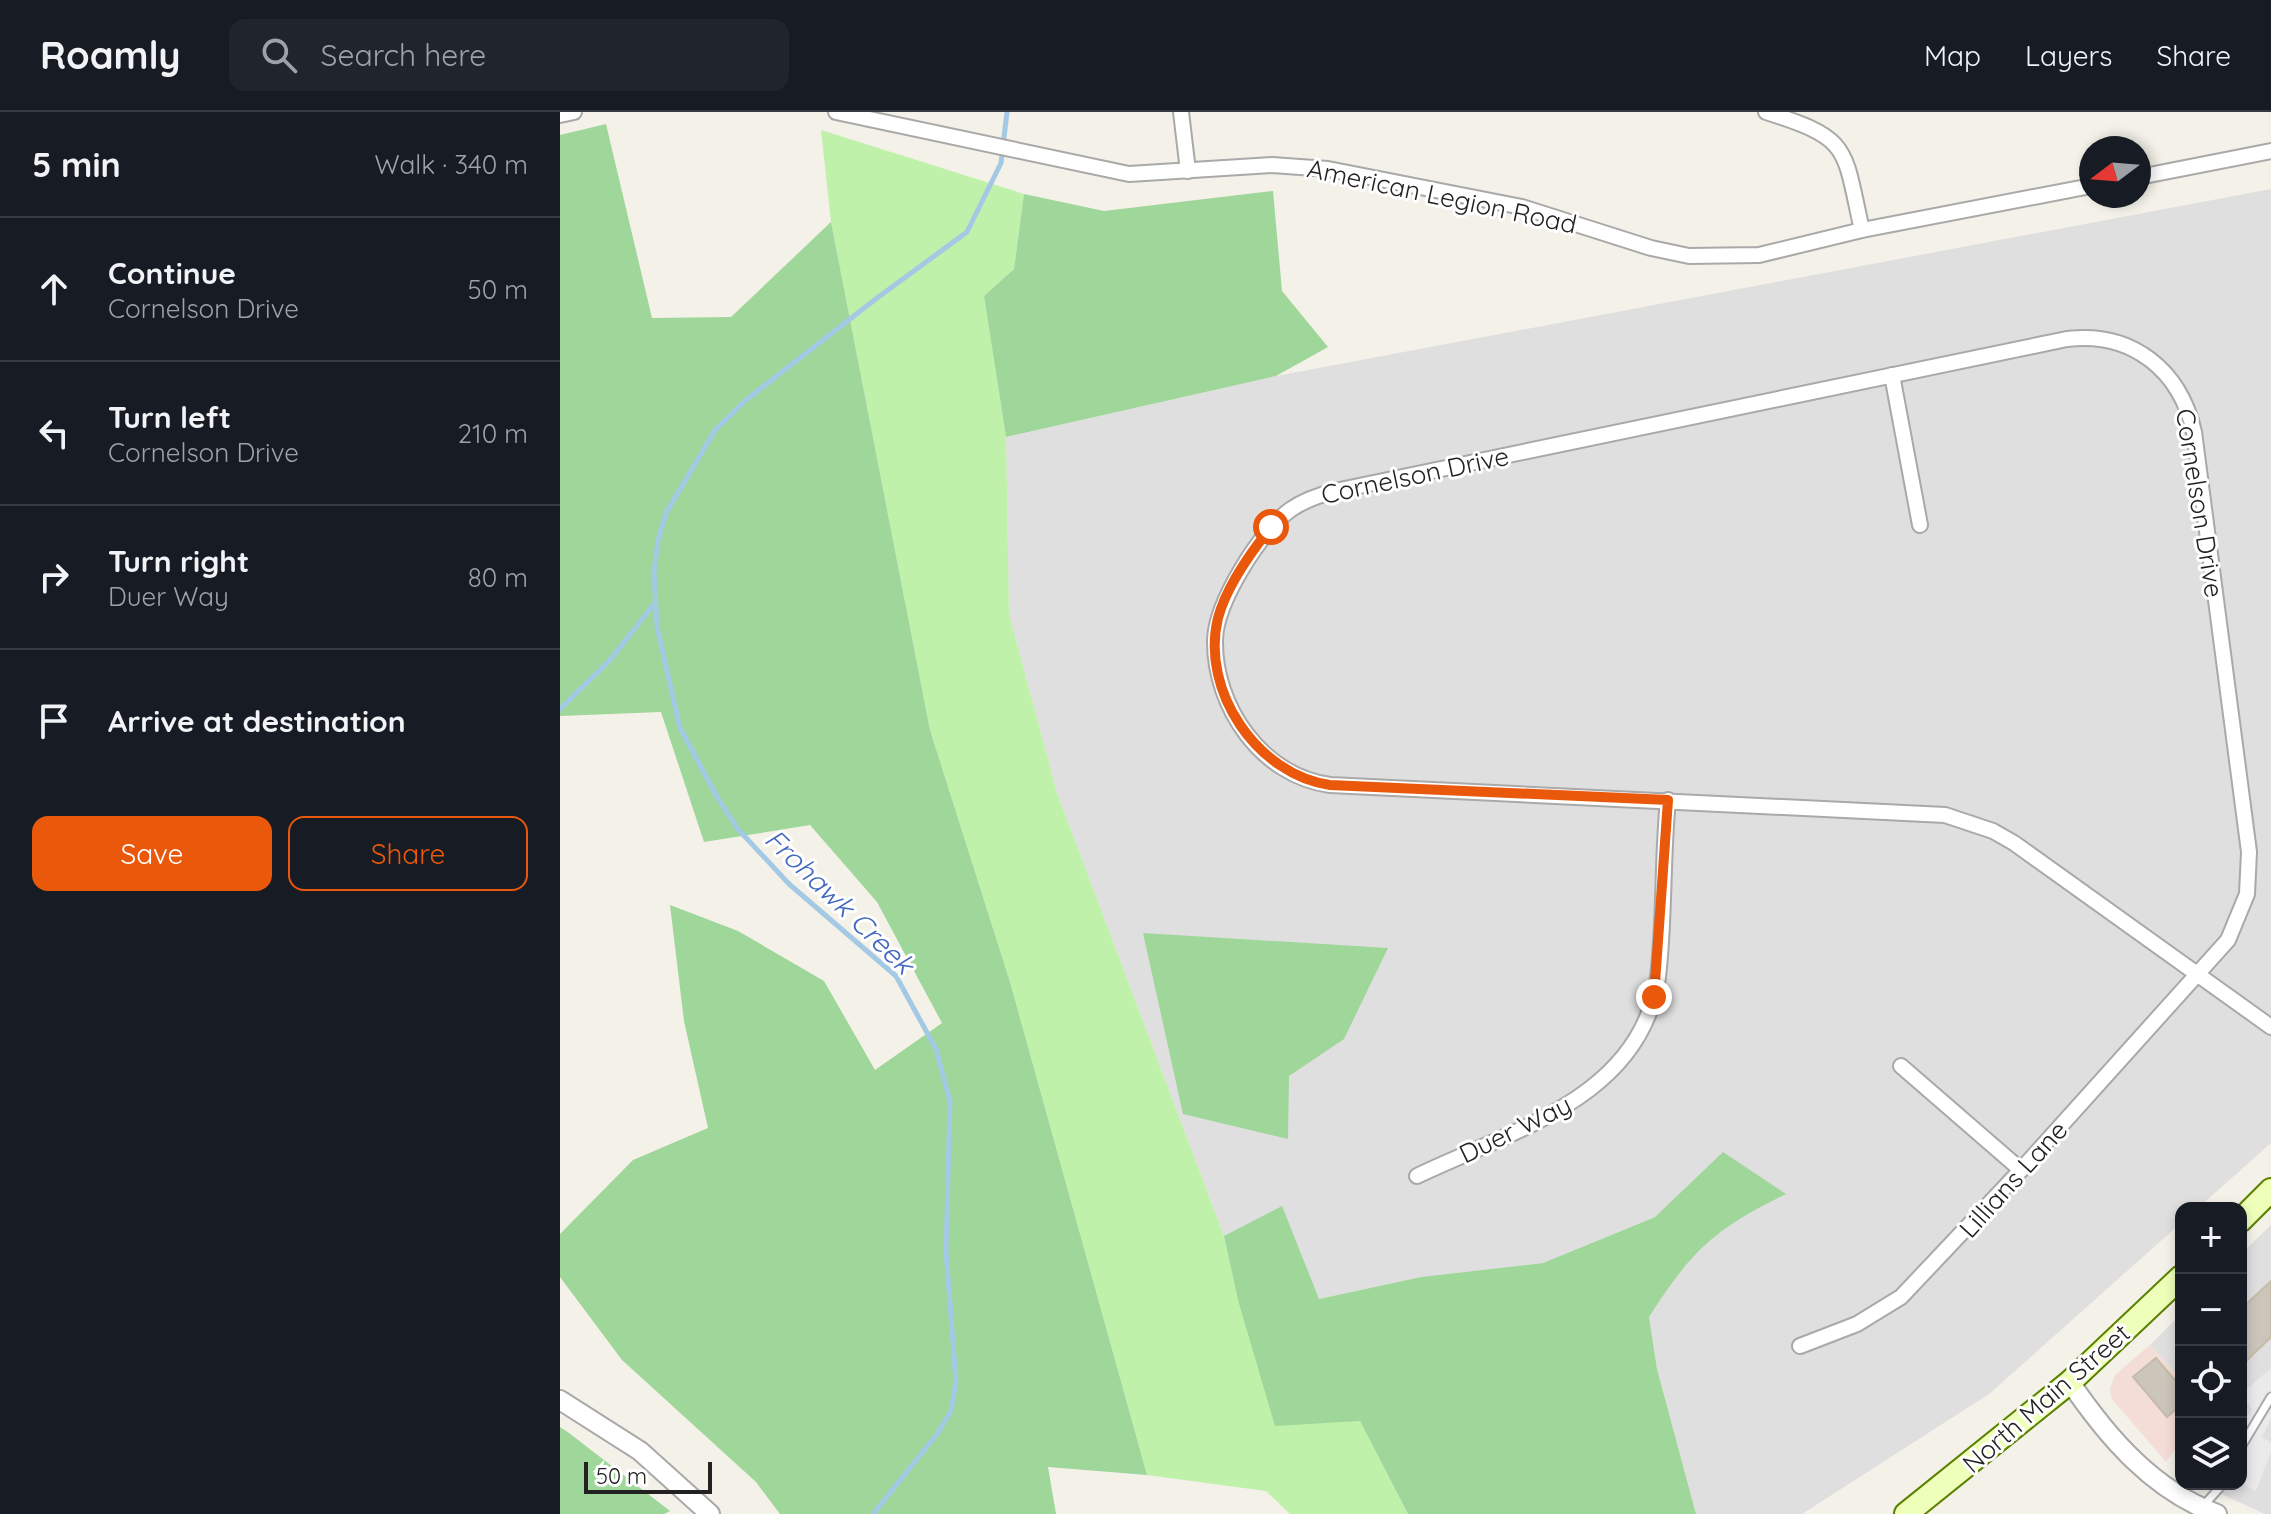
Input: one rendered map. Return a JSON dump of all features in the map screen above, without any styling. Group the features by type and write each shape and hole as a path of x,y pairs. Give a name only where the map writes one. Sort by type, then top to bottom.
{"main road":[{"path":"2247,1214 2271,1190"},
{"name":"North Main Street","path":"1906,1514 2070,1382 2175,1283"}],"street":[{"path":"560,115 574,112"},
{"name":"American Legion Road","path":"836,112 1022,154 1129,174 1272,165 1328,169 1522,207 1651,248 1689,256 1759,255 1862,230 2079,188"},
{"path":"1181,112 1188,171"},
{"path":"1766,112 1806,124 1836,142 1847,165 1862,230"},
{"path":"2151,175 2271,151"},
{"name":"Cornelson Drive","path":"2198,975 2232,933 2242,911 2249,876 2194,432 2182,395 2167,373 2147,356 2123,344 2093,338 2067,339 1320,495 1293,508 1271,527 1225,600 1215,638 1220,679 1230,705 1262,753 1300,778 1330,785 1922,812 1968,821 2014,843 2198,975 2271,1027"},
{"path":"1892,375 1920,525"},
{"name":"Duer Way","path":"1417,1176 1571,1104 1606,1077 1632,1044 1648,1014 1657,979 1668,800"},
{"name":"Lillians Lane","path":"1800,1346 1857,1324 1901,1297 2198,975"},
{"path":"1901,1066 2021,1170"},
{"path":"2070,1382 2144,1471 2210,1511"},
{"path":"560,1400 640,1451 710,1514"}],"lane":[{"path":"2247,1437 2271,1397"},
{"path":"2210,1511 2220,1490"}],"shaded area":[{"path":"2271,189 2271,1143 2205,1202 2175,1202 2175,1228 1989,1394 1802,1514 1696,1514 1657,1369 1649,1317 1654,1217 1543,1263 1421,1277 1319,1299 1238,1300 1224,1236 1057,793 1009,614 1006,437 1276,376"},
{"path":"2271,1225 2271,1514 2212,1490 2247,1490 2247,1248"},
{"path":"2175,1320 2175,1372 2150,1345"},
{"path":"2150,1345 2175,1372 2175,1449 2166,1462 2112,1399 2110,1389 2115,1375"},
{"path":"2271,1368 2271,1419 2262,1437 2271,1443 2271,1452 2256,1491 2247,1486 2247,1414 2252,1409 2247,1402 2247,1389"}],"green space":[{"path":"606,124 652,318 731,317 831,222 930,730 1010,982 1147,1475 1048,1467 1056,1514 780,1514 756,1482 622,1360 560,1277 560,1234 633,1160 708,1128 684,1021 670,905 738,931 824,981 875,1070 942,1023 877,902 810,825 704,842 661,712 560,716 560,135"},
{"path":"821,130 1024,194 1014,269 984,296 1006,437 1009,614 1057,793 1224,1236 1238,1300 1360,1421 1408,1514 1290,1514 1266,1491 1147,1475 1010,982 930,730 831,222"},
{"path":"1273,191 1282,291 1328,347 1276,376 1006,437 984,296 1014,269 1024,194 1104,211"},
{"path":"1143,933 1388,948 1344,1039 1289,1076 1288,1139 1183,1114"},
{"path":"1723,1152 1786,1194 1740,1219 1707,1244 1678,1274 1649,1317 1657,1369 1696,1514 1408,1514 1360,1421 1275,1426 1238,1300 1224,1236 1282,1206 1319,1299 1421,1277 1543,1263 1655,1217"},
{"path":"560,1427 670,1511 664,1514 560,1514"}],"building":[{"path":"2271,1281 2271,1337 2247,1360 2247,1346 2247,1303"},
{"path":"2156,1358 2175,1380 2175,1410 2167,1417 2133,1377"}],"waterway":[{"name":"Frohawk Creek","path":"873,1514 937,1434 951,1411 956,1382 946,1251 950,1102 936,1049 896,976 789,884 737,828 716,795 680,728 657,627 654,573 658,540 666,513 715,430 746,400 967,232 1001,163 1007,112"},
{"path":"560,709 610,660 654,604"}],"route":[{"path":"1271,527 1225,600 1215,638 1220,679 1230,705 1243,729 1262,753 1279,768 1300,778 1330,785 1668,800 1659,962 1654,997"}]}
